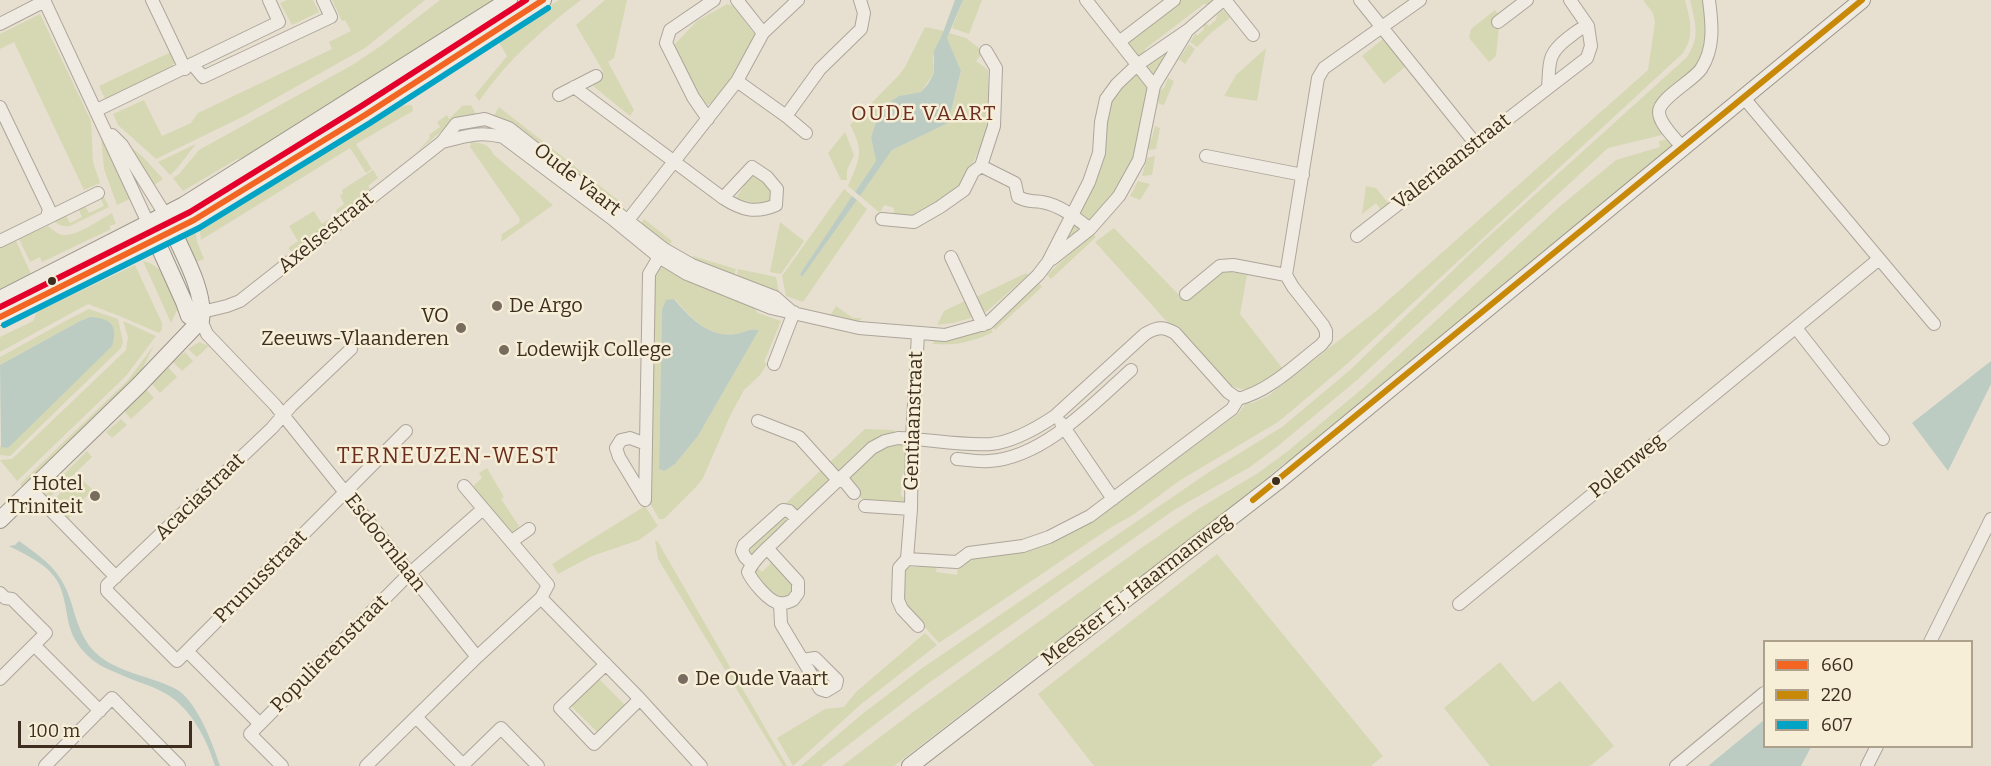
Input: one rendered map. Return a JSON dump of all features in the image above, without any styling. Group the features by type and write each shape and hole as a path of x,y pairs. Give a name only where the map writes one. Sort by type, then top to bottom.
{"main road":[{"path":"0,317 169,223 509,0"},
{"path":"169,223 194,220 365,115 543,0"},
{"name":"Meester F.J. Haarmanweg","path":"910,766 1277,482 1862,0"},
{"path":"0,520 158,365 197,316 200,294 169,223"},
{"path":"0,299 152,232"},
{"path":"152,232 184,302 197,316"}],"street":[{"path":"152,0 189,67 203,77 331,17 323,0"},
{"path":"97,110 279,22 269,0"},
{"path":"708,119 693,97 666,43 670,30 714,0"},
{"path":"737,0 763,33"},
{"path":"626,224 737,81 763,33 798,0"},
{"path":"786,116 820,69 861,28 864,14 860,0"},
{"path":"1086,0 1155,86"},
{"path":"1119,42 1174,0"},
{"path":"1224,0 1253,35"},
{"name":"Oude Vaart","path":"485,119 509,128 687,274 771,308 859,328 945,335 988,323 1038,275 1048,262 1089,183 1099,153 1101,122 1106,99 1116,84 1137,65 1188,30 1224,0"},
{"path":"1360,0 1475,143"},
{"path":"907,559 957,562 969,553 1023,546 1049,537 1090,516 1232,409 1238,399 1262,390 1321,345 1326,339 1323,325 1286,275 1318,78 1324,68 1420,0"},
{"path":"1498,22 1527,0"},
{"path":"1548,88 1554,49 1580,28 1588,26 1570,0"},
{"path":"1682,147 1661,120 1659,111 1663,103 1701,70 1710,49 1712,21 1709,0"},
{"path":"0,24 44,1 97,110 152,232"},
{"name":"Valeriaanstraat","path":"1357,236 1587,58 1591,46 1588,26"},
{"name":"Oude Vaart","path":"1048,262 1090,229 1119,196 1139,160 1155,86 1188,30"},
{"path":"882,219 914,222 964,190 973,172 981,166 994,126 996,68 986,51"},
{"path":"559,95 596,76"},
{"path":"737,81 806,133"},
{"path":"574,87 723,198"},
{"path":"1744,98 1934,324"},
{"path":"0,107 49,209 47,217"},
{"name":"Axelsestraat","path":"197,316 240,301 442,142 456,124 485,119"},
{"path":"105,128 122,146 169,223"},
{"name":"Oude Vaart","path":"487,133 502,137 626,224"},
{"name":"Axelsestraat","path":"442,142 487,133"},
{"path":"1206,156 1303,175"},
{"path":"981,166 1015,183 1018,197 1028,202 1042,202 1072,214 1090,229"},
{"path":"0,241 98,193"},
{"path":"646,444 630,438 621,440 616,448 645,500 645,466 646,444 649,274 661,253"},
{"path":"951,257 983,325"},
{"name":"Polenweg","path":"1459,604 1879,259"},
{"path":"1186,294 1220,266 1233,265 1286,275"},
{"path":"774,364 793,312"},
{"name":"Esdoornlaan","path":"197,316 207,334 283,416 477,657"},
{"path":"767,548 798,582 798,593 793,600 780,604 774,602 753,582 748,572 752,564 767,548 797,519 872,448 885,441 898,438 993,444 1039,426 1055,416 1145,334 1156,328 1166,327 1175,333 1228,392 1238,399"},
{"path":"1796,328 1883,439"},
{"name":"Gentiaanstraat","path":"918,334 912,438 911,509 907,559 899,568 898,600 902,609 918,626"},
{"name":"Acaciastraat","path":"116,577 351,349"},
{"path":"957,459 990,461 1045,442 1065,428 1131,370"},
{"path":"1055,416 1113,499"},
{"path":"758,421 799,437 854,493"},
{"name":"Prunusstraat","path":"116,577 107,585 107,591 177,661 406,431"},
{"path":"366,766 477,657 542,598 548,585 464,486"},
{"path":"31,490 116,577"},
{"name":"Gentiaanstraat","path":"865,506 911,509"},
{"name":"Populierenstraat","path":"282,766 250,734 409,574 483,509"},
{"path":"752,564 742,551 744,545 783,510 789,511 797,519"},
{"path":"1931,640 1991,519"},
{"path":"512,541 529,530"},
{"path":"0,592 5,598 12,598 46,633 0,679"},
{"path":"542,598 701,766"},
{"path":"780,604 781,624 803,660"},
{"path":"34,645 100,711"},
{"path":"187,651 260,724"},
{"path":"606,664 560,708 594,744 640,699"},
{"path":"1676,766 1763,694"},
{"path":"45,766 112,698 179,766"},
{"path":"416,717 464,766 501,728 538,766"},
{"path":"1867,766 1876,748"}],"green space":[{"path":"287,0 313,0 319,12 292,25 280,3"},
{"path":"332,0 425,0 365,48 244,116 156,159 118,125 113,114 144,100 162,136 191,123 198,113 332,49 329,42 351,31 345,20 342,21"},
{"path":"440,0 498,0 245,158 237,159 183,191 173,178 199,150 354,64"},
{"path":"559,0 581,0 526,47 479,101 475,95 507,56 497,39"},
{"path":"605,0 627,0 614,58 608,62 634,110 630,116 593,86 592,84 602,79 599,74 603,71 576,25"},
{"path":"963,0 982,0 969,34 952,28"},
{"path":"1182,0 1214,0 1210,5 1204,4 1145,49 1145,56 1137,57 1126,43"},
{"path":"1643,0 1685,0 1690,21 1690,34 1683,53 1348,363 1278,422 1179,481 1133,515 1110,528 939,643 904,604 903,572 910,567 937,565 936,572 957,575 958,567 971,558 1096,519 1239,413 1245,404 1268,396 1375,312 1648,70 1655,22 1653,13"},
{"path":"1690,0 1707,0 1707,46 1699,62 1656,106 1666,134 1608,148 1357,380 1250,467 1174,510 926,685 821,766 801,766 861,715 921,669 1209,472 1282,427 1350,370 1476,248 1687,57 1695,36"},
{"path":"727,4 733,6 755,35 726,85 707,105 688,76 675,44 697,21"},
{"path":"1222,10 1230,18 1197,47 1190,42 1195,34 1198,35 1204,29 1203,24 1206,23 1209,26"},
{"path":"1495,10 1500,17 1496,56 1489,62 1469,38 1471,29"},
{"path":"40,14 91,121 93,162 100,183 84,190 14,42 0,49 0,34"},
{"path":"925,27 944,31 933,58 934,73 921,92 899,96 891,101 877,119 871,137 876,161 855,192 848,186 859,156 859,149 850,125 899,75"},
{"path":"1188,30 1155,86 1139,160 1119,196 1048,262 1089,182 1106,99"},
{"path":"949,33 966,38 984,52 976,61 988,70 990,125 958,190 908,217 893,217 894,208 884,205 880,213 860,196 892,150 948,123 961,72 947,38"},
{"path":"1383,39 1405,67 1384,84 1362,56"},
{"path":"1189,44 1195,49 1185,64 1179,59"},
{"path":"1266,48 1257,101 1224,96 1236,75"},
{"path":"171,52 175,60 172,68 106,101 99,86"},
{"path":"1168,78 1174,81 1164,105 1159,104 1157,96 1164,88"},
{"path":"412,105 413,111 356,144 372,169 366,173 350,148 201,240 199,223 394,106"},
{"path":"471,105 477,116 452,122 416,153 430,138 429,135 440,127 437,122 447,115 449,119 462,106"},
{"path":"499,107 623,204 618,210 493,117"},
{"path":"1155,126 1160,128 1156,149 1150,150 1147,148 1148,142 1152,138"},
{"path":"845,132 854,155 847,170 847,180 841,180 828,153"},
{"path":"101,137 130,199 117,205 104,169"},
{"path":"1669,139 1673,143 1671,148 1287,466 1285,463 1270,475 1272,478 1206,531 1025,665 894,766 842,766 913,712 1144,546 1198,509 1258,473 1288,451 1363,388 1558,208 1616,160 1660,147 1659,141"},
{"path":"471,142 487,146 494,155 553,205 501,242 502,234 519,223 520,219 470,147"},
{"path":"126,143 143,157 163,179 154,185 124,145"},
{"path":"196,144 170,175 158,162"},
{"path":"1155,156 1152,175 1142,176 1147,158"},
{"path":"373,170 378,178 368,186 371,190 338,214 336,210 344,204 340,196 343,193 342,190"},
{"path":"755,176 773,191 771,202 760,205 736,198 749,178"},
{"path":"1138,181 1150,184 1140,200 1130,196"},
{"path":"1366,186 1376,188 1389,204 1381,210 1376,203 1362,214"},
{"path":"100,189 109,207 70,226 61,226 54,220 64,212 70,223 82,217 77,206 85,206 89,213 104,206 97,190"},
{"path":"844,189 852,196 800,274 802,277 857,200 867,209 803,302 786,296 782,276"},
{"path":"314,211 322,224 328,220 330,222 292,251 289,250 289,247 298,241 289,226"},
{"path":"112,213 116,224 109,226 111,229 42,262 40,257 30,262 19,239 48,226 60,234 71,234"},
{"path":"644,219 672,241 667,248 641,223"},
{"path":"780,222 804,241 781,274 770,272"},
{"path":"195,227 197,242 204,259 196,262 185,242 187,235"},
{"path":"1114,228 1178,294 1188,300 1222,272 1247,275 1240,314 1283,369 1252,389 1230,385 1170,325 1095,242"},
{"path":"1092,233 1096,237 1051,279 1047,275"},
{"path":"16,241 32,276 0,292 0,248"},
{"path":"693,256 736,269 733,280 690,262"},
{"path":"143,261 162,272 181,302 171,323"},
{"path":"135,265 162,323 159,333 88,304 0,352 0,337 33,321 37,312"},
{"path":"664,265 753,307 758,313 781,321 764,362 767,364 761,374 744,390 703,478 664,519 659,519 648,500 652,274 656,268","holes":["675,299 701,325 717,333 736,334 759,330 698,436 675,464 663,471 659,469 662,310"]},
{"path":"738,269 776,277 780,298 735,281"},
{"path":"1026,273 1028,275 986,312 980,310 974,298"},
{"path":"1038,282 1042,287 995,330 991,325"},
{"path":"967,300 973,314 971,318 937,325 944,311"},
{"path":"836,306 853,318 862,318 857,323 829,317"},
{"path":"89,309 118,319 123,342 121,348 10,456 0,455 0,446 8,448 90,317 0,365 0,357"},
{"path":"123,321 156,336 126,376 17,481 0,460 12,459 126,350 128,337"},
{"path":"987,325 993,332 978,338 956,344 933,344 934,339"},
{"path":"199,342 209,346 197,357 188,349"},
{"path":"154,345 139,376 23,488 20,484 128,380"},
{"path":"185,352 193,361 182,371 173,362"},
{"path":"168,367 177,377 160,393 151,383"},
{"path":"146,389 154,398 131,419 123,410"},
{"path":"121,419 127,425 112,438 106,432"},
{"path":"865,429 894,430 894,434 842,471 838,471 829,463"},
{"path":"892,444 902,444 907,450 907,471 902,475 901,495 905,499 904,503 866,504 845,479 877,450"},
{"path":"87,451 92,457 48,499 44,494"},
{"path":"487,468 504,497 501,499 519,526 513,534 510,534 473,489 482,478 479,473"},
{"path":"821,470 828,477 828,483 799,512 785,504"},
{"path":"78,476 93,490 84,499 86,501 68,519 51,502"},
{"path":"29,501 37,509 31,516 16,515"},
{"path":"645,506 658,526 639,540 592,556 558,574 552,564"},
{"path":"781,516 789,520 755,554 749,555 747,549"},
{"path":"655,540 787,766 783,766 658,559"},
{"path":"1217,554 1383,756 1371,766 1094,766 1038,694"},
{"path":"766,556 792,582 789,594 782,599 778,600 754,574 756,566 762,572 771,563"},
{"path":"925,633 937,645 860,705 793,766 777,738 825,709 844,707 856,692"},
{"path":"1500,662 1533,702 1560,681 1614,746 1590,766 1490,766 1444,708"},
{"path":"597,677 626,706 598,733 569,704"}],"shaded area":[{"path":"955,0 963,0 947,38 961,71 948,123 892,150 860,196 855,192 876,161 871,137 877,119 891,101 899,96 921,92 928,84 934,73 934,51"},
{"path":"852,196 857,200 802,277 800,274"},
{"path":"674,299 701,325 717,333 736,334 759,330 698,436 675,464 664,471 659,469 662,310 666,300"},
{"path":"90,317 103,319 111,324 114,333 112,346 8,448 1,447 0,365"},
{"path":"1991,361 1991,384 1948,471 1912,423"},
{"path":"19,541 52,567 65,586 81,631 100,657 120,668 182,693 203,722 220,766 215,766 198,726 177,701 158,690 105,668 87,655 74,639 58,581 40,563 9,546"},
{"path":"1763,721 1763,748 1810,748 1801,766 1708,766"}],"transit line":[{"path":"0,307 190,212 360,107 526,0"},
{"name":"660","path":"0,317 194,220 365,115 543,0"},
{"name":"220","path":"1253,500 1862,0"},
{"name":"607","path":"4,325 199,228 370,123 548,8"}],"place":[{"name":"De Argo","path":"497,306"},
{"name":"VO Zeeuws-Vlaanderen","path":"461,328"},
{"name":"Lodewijk College","path":"504,350"},
{"name":"Hotel Triniteit","path":"95,496"},
{"name":"De Oude Vaart","path":"683,679"}],"district":[{"name":"OUDE VAART","path":"924,114"},
{"name":"TERNEUZEN-WEST","path":"448,457"}]}
